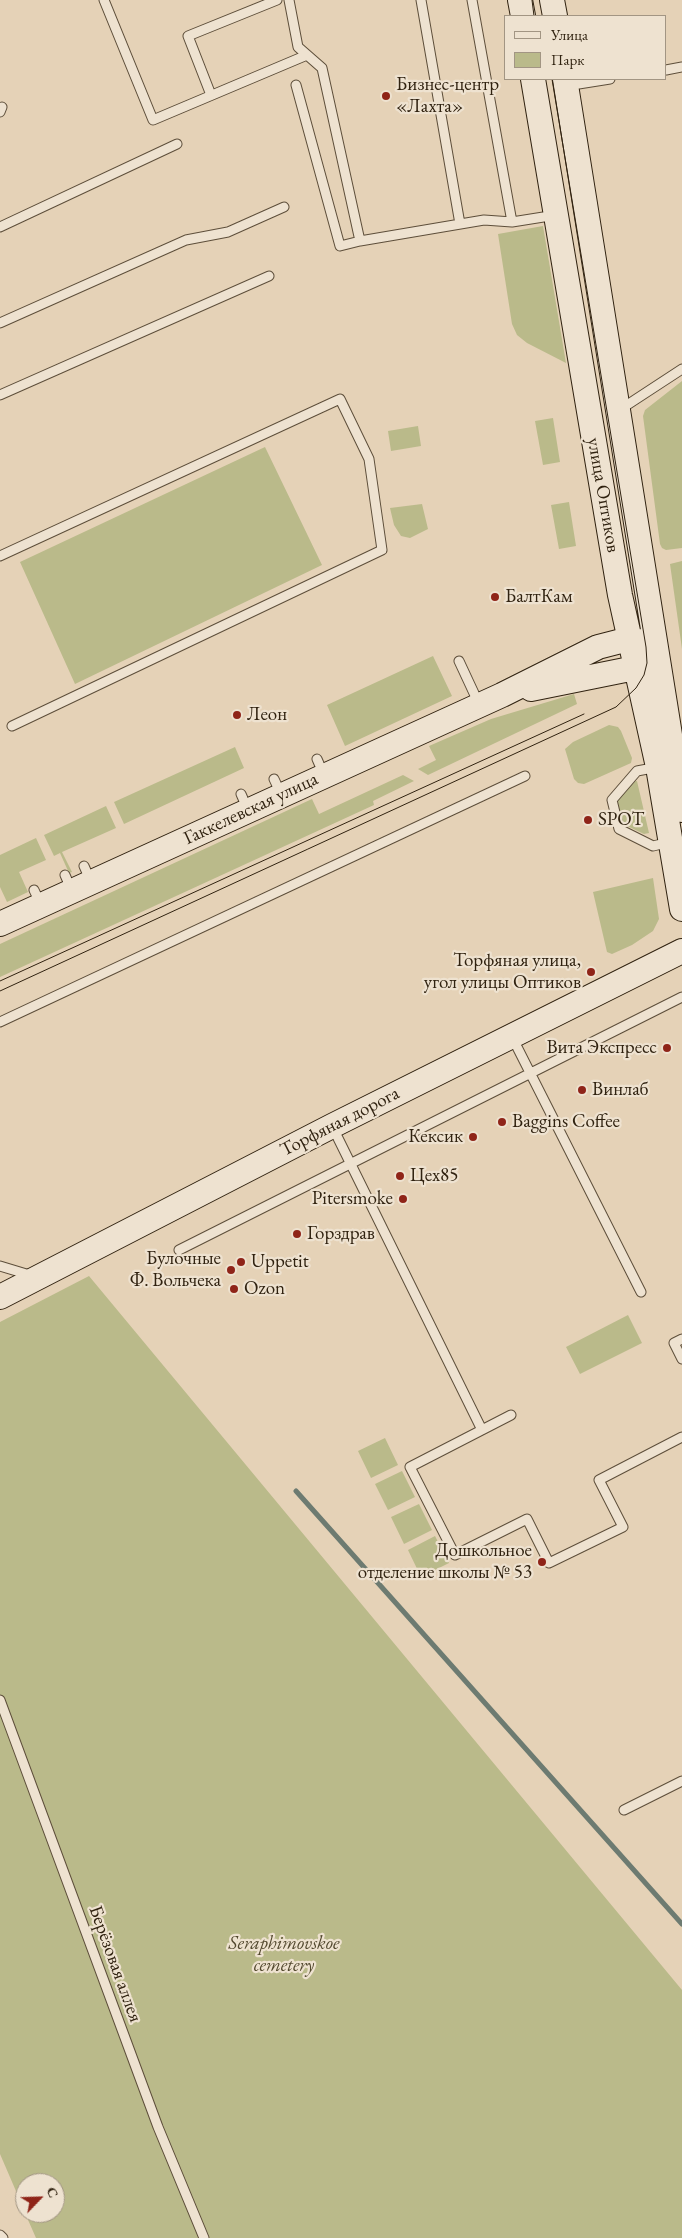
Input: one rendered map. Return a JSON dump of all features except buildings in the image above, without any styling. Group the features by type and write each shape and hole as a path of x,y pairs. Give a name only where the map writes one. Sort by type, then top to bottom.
{"main road":[{"path":"520,0 523,15"},
{"path":"552,0 555,15"},
{"name":"улица Оптиков","path":"533,80 620,595 658,767 682,910"},
{"name":"улица Оптиков","path":"565,82 682,810"},
{"path":"629,638 656,646 635,668"},
{"name":"Гаккелевская улица","path":"0,924 38,897 321,767 479,705 598,647 629,638"},
{"name":"Гаккелевская улица","path":"502,695 635,668"},
{"name":"Торфяная дорога","path":"0,1297 332,1126 682,950"}],"lane":[{"path":"104,0 153,120 307,55"},
{"path":"211,95 188,36 277,0"},
{"path":"289,0 298,47 322,68 360,241"},
{"path":"421,0 460,224"},
{"path":"472,0 512,222"},
{"path":"667,70 682,67"},
{"path":"565,82 595,80"},
{"path":"296,85 340,246 484,220 512,222 556,214"},
{"path":"0,227 177,144"},
{"path":"0,323 186,240 228,232 284,207"},
{"path":"0,396 269,276"},
{"path":"618,408 624,407 682,369"},
{"path":"0,556 340,399 369,459 382,550 12,726"},
{"path":"459,661 479,705"},
{"path":"658,767 636,771 612,800 618,828 652,846 670,842"},
{"path":"0,1022 526,776"},
{"path":"179,1250 682,997"},
{"path":"512,1037 641,1292"},
{"path":"332,1126 482,1430"},
{"path":"0,1266 38,1277"},
{"path":"682,1339 674,1343 682,1360"},
{"path":"511,1415 410,1467 455,1555 527,1519 549,1563 622,1527 599,1480 682,1437"},
{"name":"Берёзовая аллея","path":"0,1700 158,2127 204,2238"},
{"path":"624,1810 682,1781"},
{"path":"0,2235 4,2238"}],"green space":[{"path":"543,226 566,363 527,343 517,335 512,324 498,234"},
{"path":"682,381 682,548 666,550 660,544 643,416 645,410"},
{"path":"553,418 560,462 543,465 535,421"},
{"path":"418,426 421,446 391,451 388,431"},
{"path":"265,447 322,565 75,684 20,562"},
{"path":"569,502 576,546 559,549 551,505"},
{"path":"422,504 428,529 410,538 401,536 394,525 390,508"},
{"path":"682,561 682,649 670,564"},
{"path":"433,656 452,696 345,746 327,705"},
{"path":"574,694 577,704 428,775 418,769 436,760 429,746 491,719"},
{"path":"609,725 618,727 621,731 632,758 631,763 584,784 578,783 574,779 565,749 573,742"},
{"path":"235,747 244,768 124,824 114,802"},
{"path":"403,775 414,781 373,801 374,805 0,977 0,944 312,799 319,814"},
{"path":"637,781 649,833 644,834 623,824 617,802 631,782"},
{"path":"106,806 116,828 62,852 72,872 69,873 60,853 54,856 44,835"},
{"path":"36,838 46,860 19,872 28,892 7,902 0,887 0,855"},
{"path":"653,878 659,919 653,931 632,945 612,954 607,952 593,892"},
{"name":"Seraphimovskoe cemetery","path":"89,1276 682,1990 682,2238 36,2238 29,2223 65,2223 65,2173 15,2173 15,2189 0,2154 0,1322"},
{"path":"628,1315 642,1343 580,1374 566,1347"},
{"path":"385,1438 398,1465 371,1478 358,1451"},
{"path":"402,1471 415,1497 388,1510 375,1484"},
{"path":"419,1504 432,1530 404,1544 391,1517"},
{"path":"435,1536 449,1563 421,1577 408,1550"}],"waterway":[{"path":"296,1491 682,1924"}],"tram line":[{"path":"532,0 534,15"},
{"path":"0,991 616,707 636,688 644,675 647,663 646,647 552,80"},
{"path":"0,981 584,714"}],"place":[{"name":"Бизнес-центр «Лахта»","path":"386,96"},
{"name":"БалтКам","path":"495,597"},
{"name":"Леон","path":"237,715"},
{"name":"SPOT","path":"588,820"},
{"name":"Торфяная улица, угол улицы Оптиков","path":"591,972"},
{"name":"Вита Экспресс","path":"667,1048"},
{"name":"Винлаб","path":"582,1090"},
{"name":"Baggins Coffee","path":"502,1122"},
{"name":"Кексик","path":"473,1137"},
{"name":"Цех85","path":"400,1176"},
{"name":"Pitersmoke","path":"403,1199"},
{"name":"Горздрав","path":"297,1234"},
{"name":"Uppetit","path":"241,1262"},
{"name":"Булочные Ф. Вольчека","path":"231,1270"},
{"name":"Ozon","path":"234,1289"},
{"name":"Дошкольное отделение школы № 53","path":"542,1562"}]}
